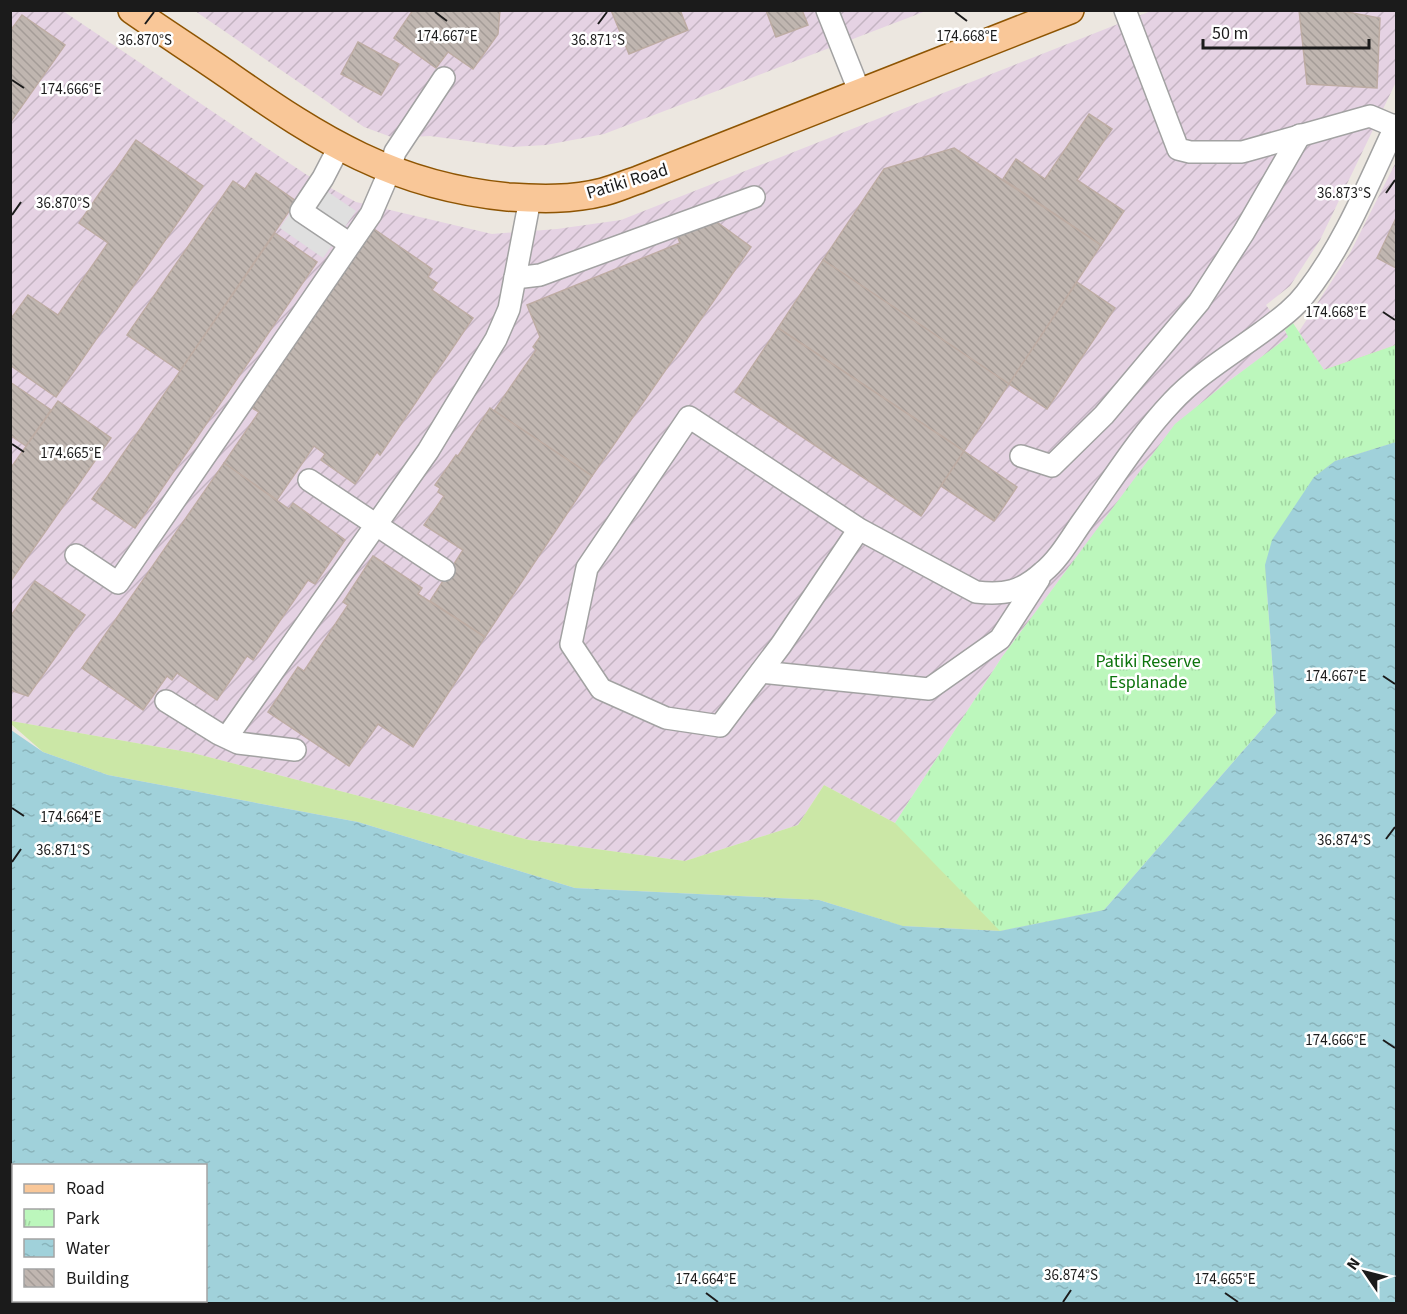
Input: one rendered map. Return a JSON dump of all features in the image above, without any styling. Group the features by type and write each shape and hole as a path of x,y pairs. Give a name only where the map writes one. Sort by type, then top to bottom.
{"main road":[{"name":"Patiki Road","path":"132,10 272,106 339,147 390,170 450,188 530,199 565,198 602,192 699,157 1070,10"}],"lane":[{"path":"827,10 860,93"},
{"path":"760,672 929,688 1000,639 1045,571 1141,439 1173,400 1287,313 1304,296 1336,249 1396,126 1370,116 1242,152 1190,152 1178,149 1125,10"},
{"path":"76,555 118,583 371,213 396,152 444,78"},
{"path":"1021,456 1052,466 1104,414 1199,302 1244,232 1300,135"},
{"path":"339,147 323,178 301,211 350,243"},
{"path":"515,279 559,268 754,197"},
{"path":"227,738 428,451 496,339 509,309 530,199"},
{"path":"859,529 720,726 666,718 601,689 571,644 587,568 688,417 859,529 976,592 998,594 1016,591 1045,571"},
{"path":"309,480 444,570"},
{"path":"166,700 227,738 238,742 295,750"}],"shaded area":[{"path":"10,11 63,11 307,175 356,202 492,234 557,229 621,220 1151,11 1396,11 1396,82 1320,240 1290,286 1266,305 1289,337 1225,384 1175,425 1002,657 895,823 824,785 798,825 685,861 529,840 193,753 11,721"},
{"path":"195,11 926,11 604,134 546,145 511,147 430,136 394,138 364,127"},
{"path":"1396,162 1396,345 1324,370 1298,333 1350,253"},
{"path":"312,181 356,211 323,258 280,228"}],"green space":[{"name":"Patiki Reserve Esplanade","path":"1293,323 1324,370 1396,345 1396,442 1335,461 1314,477 1265,565 1276,713 1104,910 1000,931 895,823 1002,657 1175,424 1288,337 1285,330"},
{"name":"Patiki Reserve Esplanade","path":"1396,345 1396,442 1335,461 1104,910 1000,931 902,926 819,900 575,888 358,822 108,775 43,752 11,724 11,721 193,753 529,840 685,861 798,825 824,785 895,823 934,821 1324,370"}],"water":[{"path":"1396,442 1396,1303 11,1303 11,730 43,752 108,775 358,822 575,888 819,900 903,926 1000,931 1104,910 1276,713 1265,565 1272,540 1314,477 1335,461"}],"building":[{"path":"413,10 500,10 498,34 473,69 448,52 436,68 394,38"},
{"path":"611,10 680,10 688,30 629,54"},
{"path":"766,10 802,10 808,25 776,37"},
{"path":"1299,10 1336,10 1380,18 1377,88 1307,84"},
{"path":"22,15 65,45 10,123 10,31"},
{"path":"358,42 399,64 381,95 341,74"},
{"path":"1089,114 1112,129 1077,180 1124,211 1101,245 1003,179 1016,159 1045,179"},
{"path":"136,140 203,186 56,397 10,365 10,320 28,295 58,315 108,243 79,223"},
{"path":"954,148 1101,245 1009,384 823,260 884,169"},
{"path":"256,173 296,201 180,371 127,335 233,181 245,189"},
{"path":"710,217 751,247 592,476 494,411 536,350 533,347 540,337 527,305 680,243 677,236"},
{"path":"1396,218 1396,268 1377,258"},
{"path":"374,229 432,269 428,277 437,283 432,290 473,318 380,455 377,452 355,484 321,460 325,454 314,446 277,500 224,463 259,412 252,408"},
{"path":"275,233 317,262 135,528 92,499"},
{"path":"823,260 1009,384 964,451 778,328"},
{"path":"1077,282 1115,308 1047,409 1009,384"},
{"path":"778,328 964,451 921,516 735,392"},
{"path":"10,382 51,410 26,446 10,435"},
{"path":"58,401 111,438 10,582 10,469"},
{"path":"490,408 592,476 485,637 430,601 463,550 424,525 444,496 438,492 440,488 435,485 456,455 458,456"},
{"path":"964,451 1017,487 994,521 941,486"},
{"path":"224,463 289,509 293,503 345,540 315,584 308,580 253,660 247,656 217,700 177,673 172,680 167,676 143,710 82,668"},
{"path":"373,556 422,588 418,594 485,637 413,747 378,724 349,766 268,712 298,667 304,671 348,605 343,602"},
{"path":"35,581 85,615 28,696 10,690 10,617"}]}
